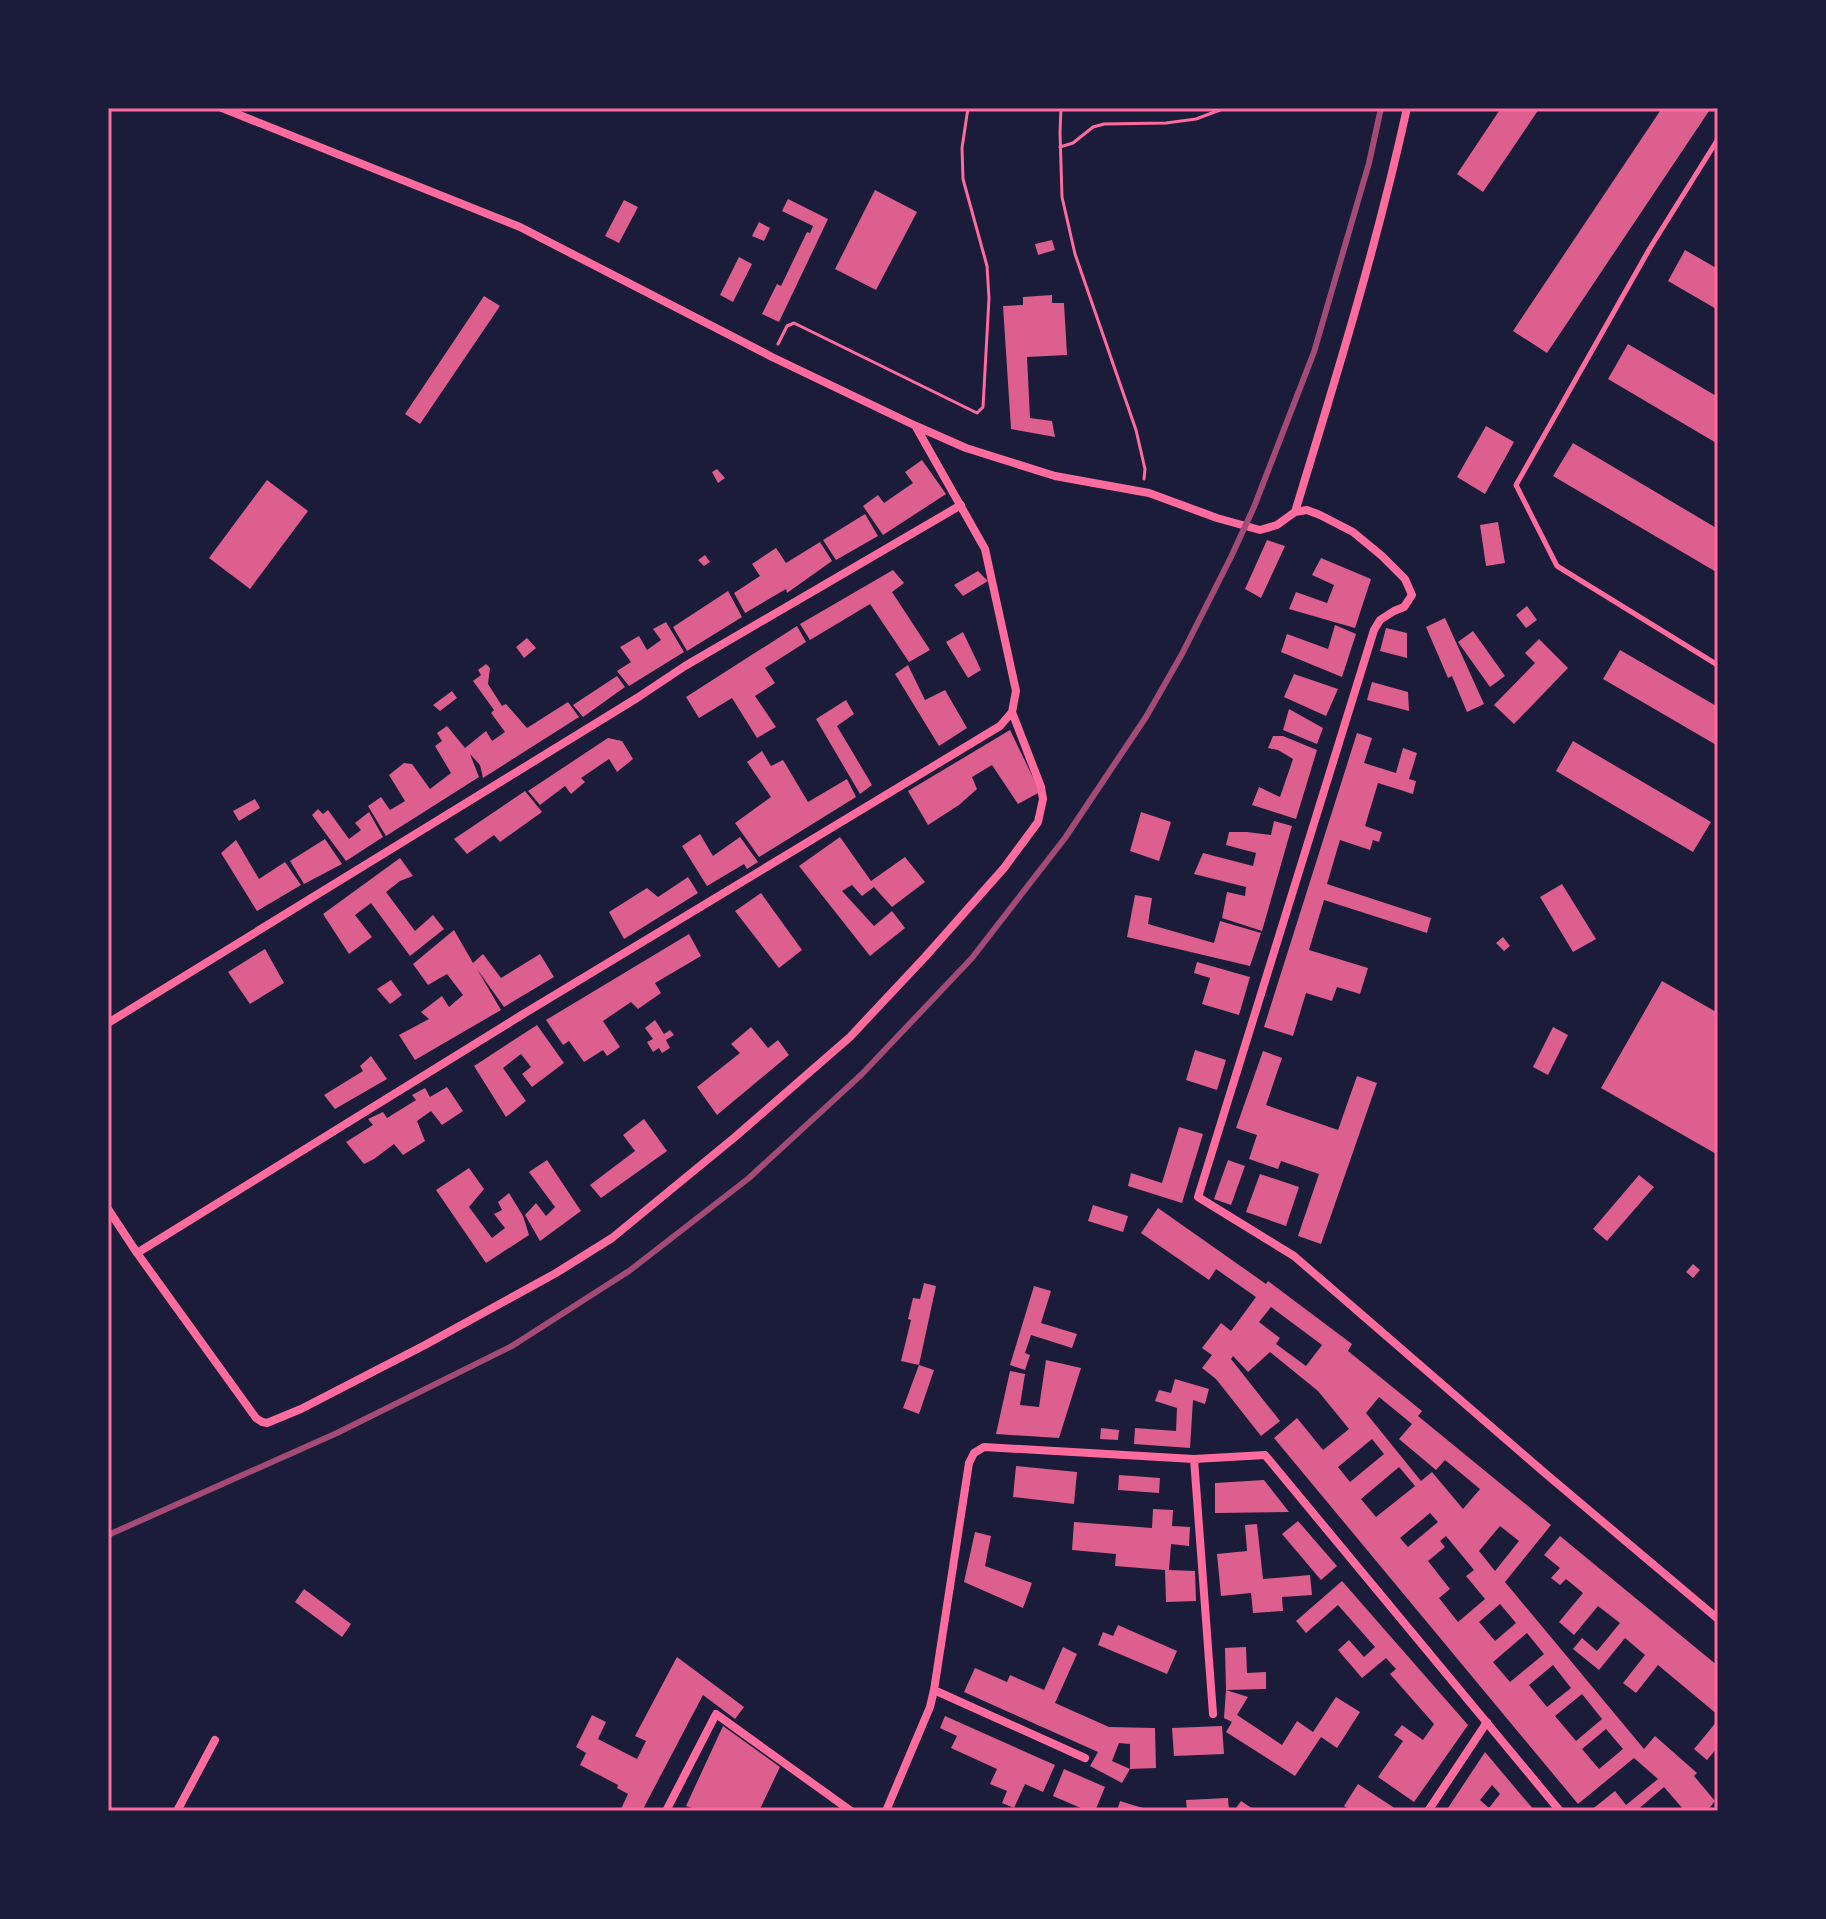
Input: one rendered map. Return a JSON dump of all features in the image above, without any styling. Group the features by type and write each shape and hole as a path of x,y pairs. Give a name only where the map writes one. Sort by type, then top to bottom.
{"street":[{"path":"222,108 520,227 772,357 966,448 1055,476 1149,493 1260,530 1277,525 1295,512 1307,510 1353,532 1405,579 1412,595 1404,607 1380,620 1374,630 1198,1197 1294,1256 1718,1619"},
{"path":"1295,512 1356,311 1407,108"},
{"path":"137,1253 533,1008 1000,726 1012,712 1016,691 985,549 916,426"},
{"path":"108,1023 685,666 961,505"},
{"path":"108,1209 256,1418 267,1423 301,1409 425,1345 556,1273 612,1238 850,1037 1004,868 1038,822 1043,799 1038,775 1012,712"},
{"path":"886,1811 930,1707 969,1463 974,1453 984,1447 1194,1459 1265,1455 1560,1811"},
{"path":"1194,1459 1213,1714"},
{"path":"934,1690 1085,1758"},
{"path":"666,1811 716,1714 851,1811"},
{"path":"1428,1811 1487,1722"},
{"path":"177,1811 215,1740"}],"lane":[{"path":"1717,663 1557,566 1516,485 1650,248 1718,139"}],"path":[{"path":"772,357 787,326 794,323 977,413 983,407 989,298 987,266 963,179 962,148 968,108"},
{"path":"1061,108 1062,197 1071,240 1136,430 1145,469 1142,493"},
{"path":"1060,147 1073,143 1093,127 1104,124 1166,123 1196,119 1220,110"}],"building":[{"path":"1501,108 1539,109 1483,192 1457,174"},
{"path":"1662,108 1711,108 1547,353 1513,331"},
{"path":"875,190 917,212 876,290 835,269"},
{"path":"788,199 828,219 779,322 762,314 813,226 782,211"},
{"path":"624,200 638,207 619,243 605,236"},
{"path":"759,222 770,228 764,241 752,236"},
{"path":"1052,240 1055,250 1038,255 1035,244"},
{"path":"1685,250 1718,269 1718,310 1668,281"},
{"path":"739,257 752,264 733,302 720,295"},
{"path":"1052,295 1052,303 1064,303 1067,355 1027,357 1030,418 1052,421 1055,437 1011,429 1003,306 1023,305 1023,297"},
{"path":"484,296 500,306 420,424 405,414"},
{"path":"1628,344 1718,397 1718,444 1608,379"},
{"path":"1486,426 1514,442 1485,494 1457,477"},
{"path":"1573,443 1718,529 1718,573 1553,476"},
{"path":"922,460 946,494 883,535 863,506 878,495 884,503 913,483 905,472"},
{"path":"717,469 725,478 718,483 712,472"},
{"path":"267,480 308,511 250,589 209,558"},
{"path":"865,514 878,536 836,560 823,540"},
{"path":"1498,522 1505,563 1486,566 1480,525"},
{"path":"1267,540 1285,546 1261,598 1245,589"},
{"path":"820,542 832,561 787,593 786,589 745,613 734,593 760,576 752,564 776,548 786,563"},
{"path":"705,555 710,562 704,566 698,560"},
{"path":"1321,558 1371,579 1355,628 1289,609 1296,592 1327,603 1334,585 1312,575"},
{"path":"893,570 904,583 892,592 930,650 909,662 870,604 810,640 800,624"},
{"path":"978,571 988,581 963,596 954,585"},
{"path":"728,591 742,617 687,651 673,627"},
{"path":"1527,606 1537,620 1526,628 1516,615"},
{"path":"1445,618 1484,704 1467,712 1426,627"},
{"path":"666,622 684,652 629,686 617,671 631,662 620,647 639,636 647,650 661,640 653,629"},
{"path":"1335,625 1356,634 1342,677 1281,652 1287,634 1328,649"},
{"path":"797,626 806,642 765,668 775,683 755,696 776,727 757,738 732,698 699,718 686,697"},
{"path":"1386,628 1407,633 1407,658 1380,651"},
{"path":"1473,631 1505,676 1490,687 1458,642"},
{"path":"963,632 981,670 968,678 946,642"},
{"path":"527,638 536,648 524,658 516,647"},
{"path":"1539,639 1568,668 1514,724 1494,705 1535,663 1525,653"},
{"path":"1620,650 1718,707 1718,746 1603,679"},
{"path":"486,664 490,668 488,684 502,706 506,704 527,728 568,702 579,717 483,778 480,765 470,754 479,777 386,836 368,806 381,797 390,810 405,801 389,775 404,763 412,764 430,789 451,773 435,746 442,741 437,733 447,726 465,748 486,731 492,741 505,732 473,681 481,675 478,670"},
{"path":"908,665 925,700 945,690 967,728 939,746 895,674"},
{"path":"1294,674 1338,689 1326,716 1284,697"},
{"path":"617,676 625,687 583,717 573,705"},
{"path":"1372,682 1408,692 1409,711 1367,700"},
{"path":"452,691 457,698 440,711 433,705"},
{"path":"846,700 854,714 837,726 872,785 860,794 816,719"},
{"path":"1289,709 1323,728 1317,744 1283,730"},
{"path":"1010,730 1040,792 1018,804 992,765 972,777 977,789 928,825 908,791"},
{"path":"1357,733 1372,738 1364,763 1396,773 1403,748 1417,753 1409,779 1416,781 1413,794 1378,783 1365,826 1382,832 1379,842 1373,840 1370,850 1340,840 1327,884 1431,918 1427,933 1324,900 1309,950 1368,968 1360,994 1337,987 1332,1001 1306,993 1293,1036 1264,1027"},
{"path":"1273,736 1283,736 1317,750 1296,819 1252,805 1259,787 1280,797 1293,759 1268,748"},
{"path":"608,738 622,741 633,759 617,772 609,759 581,778 585,782 571,794 565,786 540,805 528,791"},
{"path":"1573,741 1711,822 1693,852 1556,771"},
{"path":"762,751 771,766 783,760 808,802 847,779 856,797 759,857 735,823 771,797 747,762"},
{"path":"525,791 542,812 500,842 494,835 467,854 454,839"},
{"path":"255,799 260,808 239,821 233,811"},
{"path":"318,809 323,814 328,810 349,839 361,830 355,823 369,812 383,837 346,861 312,815"},
{"path":"1141,812 1171,822 1159,861 1130,851"},
{"path":"1274,821 1292,826 1262,931 1222,918 1227,892 1245,896 1246,887 1194,874 1203,853 1253,866 1256,853 1226,845 1229,832 1271,835"},
{"path":"700,834 713,856 740,837 758,862 747,869 744,864 707,886 682,846"},
{"path":"840,837 871,881 905,857 925,882 892,907 874,887 862,896 852,885 842,891 874,926 892,911 905,928 870,956 799,866"},
{"path":"325,839 342,864 304,884 290,861"},
{"path":"236,840 259,879 285,862 301,885 257,911 221,853"},
{"path":"400,858 413,876 386,892 415,931 433,915 444,929 410,956 371,903 355,915 372,937 349,954 323,914"},
{"path":"688,877 698,893 624,939 609,912 647,888 658,897"},
{"path":"1562,884 1596,939 1573,952 1540,897"},
{"path":"761,893 802,950 779,968 735,911"},
{"path":"1135,895 1152,898 1148,924 1214,943 1220,921 1261,933 1250,966 1127,937"},
{"path":"454,930 473,963 483,954 501,978 540,954 554,977 504,1007 477,969 501,1010 415,1060 399,1035 429,1019 421,1012 442,996 449,1007 463,995 447,974 428,985 413,964"},
{"path":"689,934 701,956 655,983 661,993 638,1009 631,1002 603,1021 620,1047 607,1056 603,1050 584,1062 569,1041 563,1045 546,1020"},
{"path":"1503,937 1510,946 1504,951 1496,943"},
{"path":"265,949 284,983 250,1004 228,972"},
{"path":"1197,962 1250,977 1239,1015 1202,1004 1210,978 1194,973"},
{"path":"391,980 402,995 390,1004 377,989"},
{"path":"1662,981 1718,1013 1718,1155 1601,1088"},
{"path":"655,1020 664,1034 670,1030 674,1035 666,1040 670,1048 662,1053 659,1048 653,1052 647,1042 653,1039 645,1028"},
{"path":"537,1025 564,1063 532,1087 522,1074 531,1067 521,1054 503,1068 526,1101 506,1117 474,1066"},
{"path":"751,1027 768,1048 778,1040 789,1055 717,1115 697,1087 740,1053 731,1044"},
{"path":"1553,1027 1568,1035 1548,1075 1533,1067"},
{"path":"1195,1050 1226,1060 1217,1090 1186,1080"},
{"path":"1263,1051 1282,1058 1266,1105 1338,1130 1357,1076 1377,1083 1321,1244 1298,1236 1319,1174 1281,1161 1278,1169 1249,1159 1257,1135 1236,1128"},
{"path":"371,1056 387,1079 335,1109 324,1095 363,1071 360,1066"},
{"path":"447,1087 463,1111 442,1125 431,1111 417,1121 425,1141 403,1155 394,1144 364,1164 346,1142 373,1125 368,1119 383,1112 387,1118 416,1100 412,1095 425,1088 430,1097"},
{"path":"644,1119 667,1151 601,1198 590,1185 635,1151 623,1135"},
{"path":"1179,1127 1203,1134 1182,1203 1128,1186 1131,1173 1162,1183"},
{"path":"547,1160 581,1211 540,1241 525,1215 536,1203 546,1216 555,1207 529,1172"},
{"path":"1228,1160 1245,1166 1231,1205 1214,1199"},
{"path":"469,1168 484,1189 469,1207 492,1238 505,1228 494,1214 502,1210 498,1202 509,1193 523,1216 529,1235 486,1263 436,1190"},
{"path":"1260,1174 1299,1187 1286,1226 1246,1212"},
{"path":"1639,1175 1654,1187 1607,1241 1593,1229"},
{"path":"1093,1205 1128,1216 1123,1232 1088,1221"},
{"path":"1158,1208 1266,1284 1268,1281 1352,1344 1348,1351 1422,1411 1418,1416 1551,1525 1505,1582 1644,1749 1655,1736 1697,1773 1694,1776 1715,1801 1707,1811 1681,1811 1683,1809 1664,1787 1636,1811 1590,1811 1615,1791 1626,1805 1658,1779 1634,1758 1578,1804 1274,1438 1297,1418 1323,1450 1349,1429 1318,1391 1270,1352 1248,1372 1233,1356 1231,1359 1280,1421 1261,1436 1216,1379 1202,1368 1212,1355 1202,1348 1221,1323 1231,1331 1256,1297 1216,1269 1209,1280 1141,1233","holes":["1271,1307 1322,1345 1306,1366 1276,1344 1280,1338 1259,1322","1379,1397 1412,1424 1399,1439 1436,1470 1445,1460 1480,1489 1463,1509 1432,1472 1421,1481 1366,1413","1372,1439 1384,1454 1350,1482 1338,1467","1399,1467 1415,1486 1376,1517 1361,1499","1430,1513 1438,1522 1408,1547 1400,1538","1500,1526 1519,1541 1495,1571 1479,1551","1446,1536 1474,1570 1466,1576 1485,1599 1458,1622 1439,1598 1450,1589 1428,1561 1445,1547 1440,1541","1500,1604 1516,1623 1495,1641 1479,1622","1527,1633 1544,1654 1510,1682 1493,1662","1553,1665 1571,1688 1547,1707 1529,1685","1582,1694 1602,1719 1576,1741 1555,1716","1606,1729 1623,1749 1599,1769 1582,1749"]},
{"path":"1693,1264 1700,1270 1693,1278 1686,1272"},
{"path":"924,1283 936,1286 919,1365 901,1361 913,1298 920,1299"},
{"path":"1034,1286 1051,1291 1041,1323 1077,1334 1072,1348 1031,1335 1025,1353 1030,1355 1025,1370 1010,1365"},
{"path":"1046,1360 1081,1368 1059,1438 996,1434 1010,1371 1025,1374 1020,1405 1039,1407"},
{"path":"919,1365 934,1370 919,1414 903,1408"},
{"path":"1175,1379 1209,1389 1205,1404 1193,1400 1190,1448 1134,1444 1135,1428 1176,1431 1177,1408 1155,1401 1159,1390 1171,1393"},
{"path":"1101,1428 1119,1430 1118,1440 1100,1439"},
{"path":"1016,1466 1077,1472 1074,1504 1013,1497"},
{"path":"1119,1475 1160,1478 1159,1493 1118,1490"},
{"path":"1264,1480 1289,1512 1215,1513 1215,1483"},
{"path":"1153,1509 1173,1510 1172,1526 1190,1527 1189,1546 1171,1544 1169,1570 1195,1571 1196,1601 1166,1602 1165,1570 1115,1566 1116,1554 1072,1550 1074,1522 1152,1528"},
{"path":"1298,1521 1337,1566 1321,1580 1282,1534"},
{"path":"1257,1524 1263,1579 1310,1575 1312,1595 1282,1597 1283,1611 1253,1613 1251,1593 1221,1596 1217,1554 1247,1551 1245,1525"},
{"path":"975,1532 991,1536 985,1566 1032,1583 1023,1608 964,1582"},
{"path":"1560,1536 1718,1666 1718,1715 1658,1665 1636,1693 1623,1683 1645,1655 1625,1638 1599,1670 1573,1649 1582,1638 1597,1651 1620,1623 1598,1606 1574,1635 1559,1622 1583,1593 1566,1579 1560,1585 1551,1578 1560,1568 1544,1555"},
{"path":"1342,1581 1468,1725 1414,1802 1378,1777 1403,1741 1394,1735 1402,1725 1423,1740 1434,1724 1390,1674 1396,1669 1386,1658 1362,1678 1338,1650 1349,1640 1364,1657 1375,1647 1338,1605 1306,1633 1296,1621"},
{"path":"304,1589 351,1624 342,1637 295,1602"},
{"path":"1118,1625 1177,1651 1167,1674 1098,1645 1103,1632 1113,1636"},
{"path":"1063,1647 1077,1654 1055,1703 1109,1727 1155,1728 1156,1768 1130,1769 1122,1783 1090,1766 1098,1752 964,1692 975,1668 1007,1682 1010,1675 1044,1690","holes":["1119,1743 1130,1744 1130,1769 1112,1761"]},
{"path":"1246,1647 1247,1673 1266,1672 1266,1689 1226,1690 1225,1648"},
{"path":"677,1657 744,1707 735,1719 703,1695 642,1811 620,1811 628,1794 617,1788 618,1785 580,1765 586,1753 576,1747 592,1715 606,1722 598,1739 637,1759 646,1741 635,1736"},
{"path":"1226,1690 1248,1697 1237,1715 1282,1745 1297,1721 1313,1732 1336,1697 1360,1712 1337,1748 1321,1737 1295,1776 1226,1732 1232,1722 1224,1718"},
{"path":"945,1716 1055,1765 1043,1792 1025,1784 1014,1808 1002,1803 1007,1791 990,1784 997,1769 951,1748 957,1736 940,1728"},
{"path":"1718,1720 1718,1747 1707,1760 1694,1749"},
{"path":"723,1726 780,1767 759,1811 702,1811 686,1806"},
{"path":"1222,1726 1224,1754 1174,1756 1172,1728"},
{"path":"1485,1752 1535,1811 1515,1811 1512,1808 1509,1811 1446,1811","holes":["1492,1785 1500,1794 1489,1808 1480,1800"]},
{"path":"1064,1769 1105,1787 1095,1811 1082,1811 1053,1796"},
{"path":"1358,1784 1399,1811 1352,1811 1344,1806"},
{"path":"1228,1798 1229,1811 1187,1811 1186,1800"},
{"path":"1120,1801 1149,1810 1149,1811 1117,1811"},
{"path":"1241,1801 1256,1811 1234,1811"}],"railway":[{"path":"108,1535 337,1433 512,1346 629,1271 749,1178 862,1074 972,958 1065,838 1146,717 1231,557 1254,507 1314,352 1369,163 1381,108"}]}
